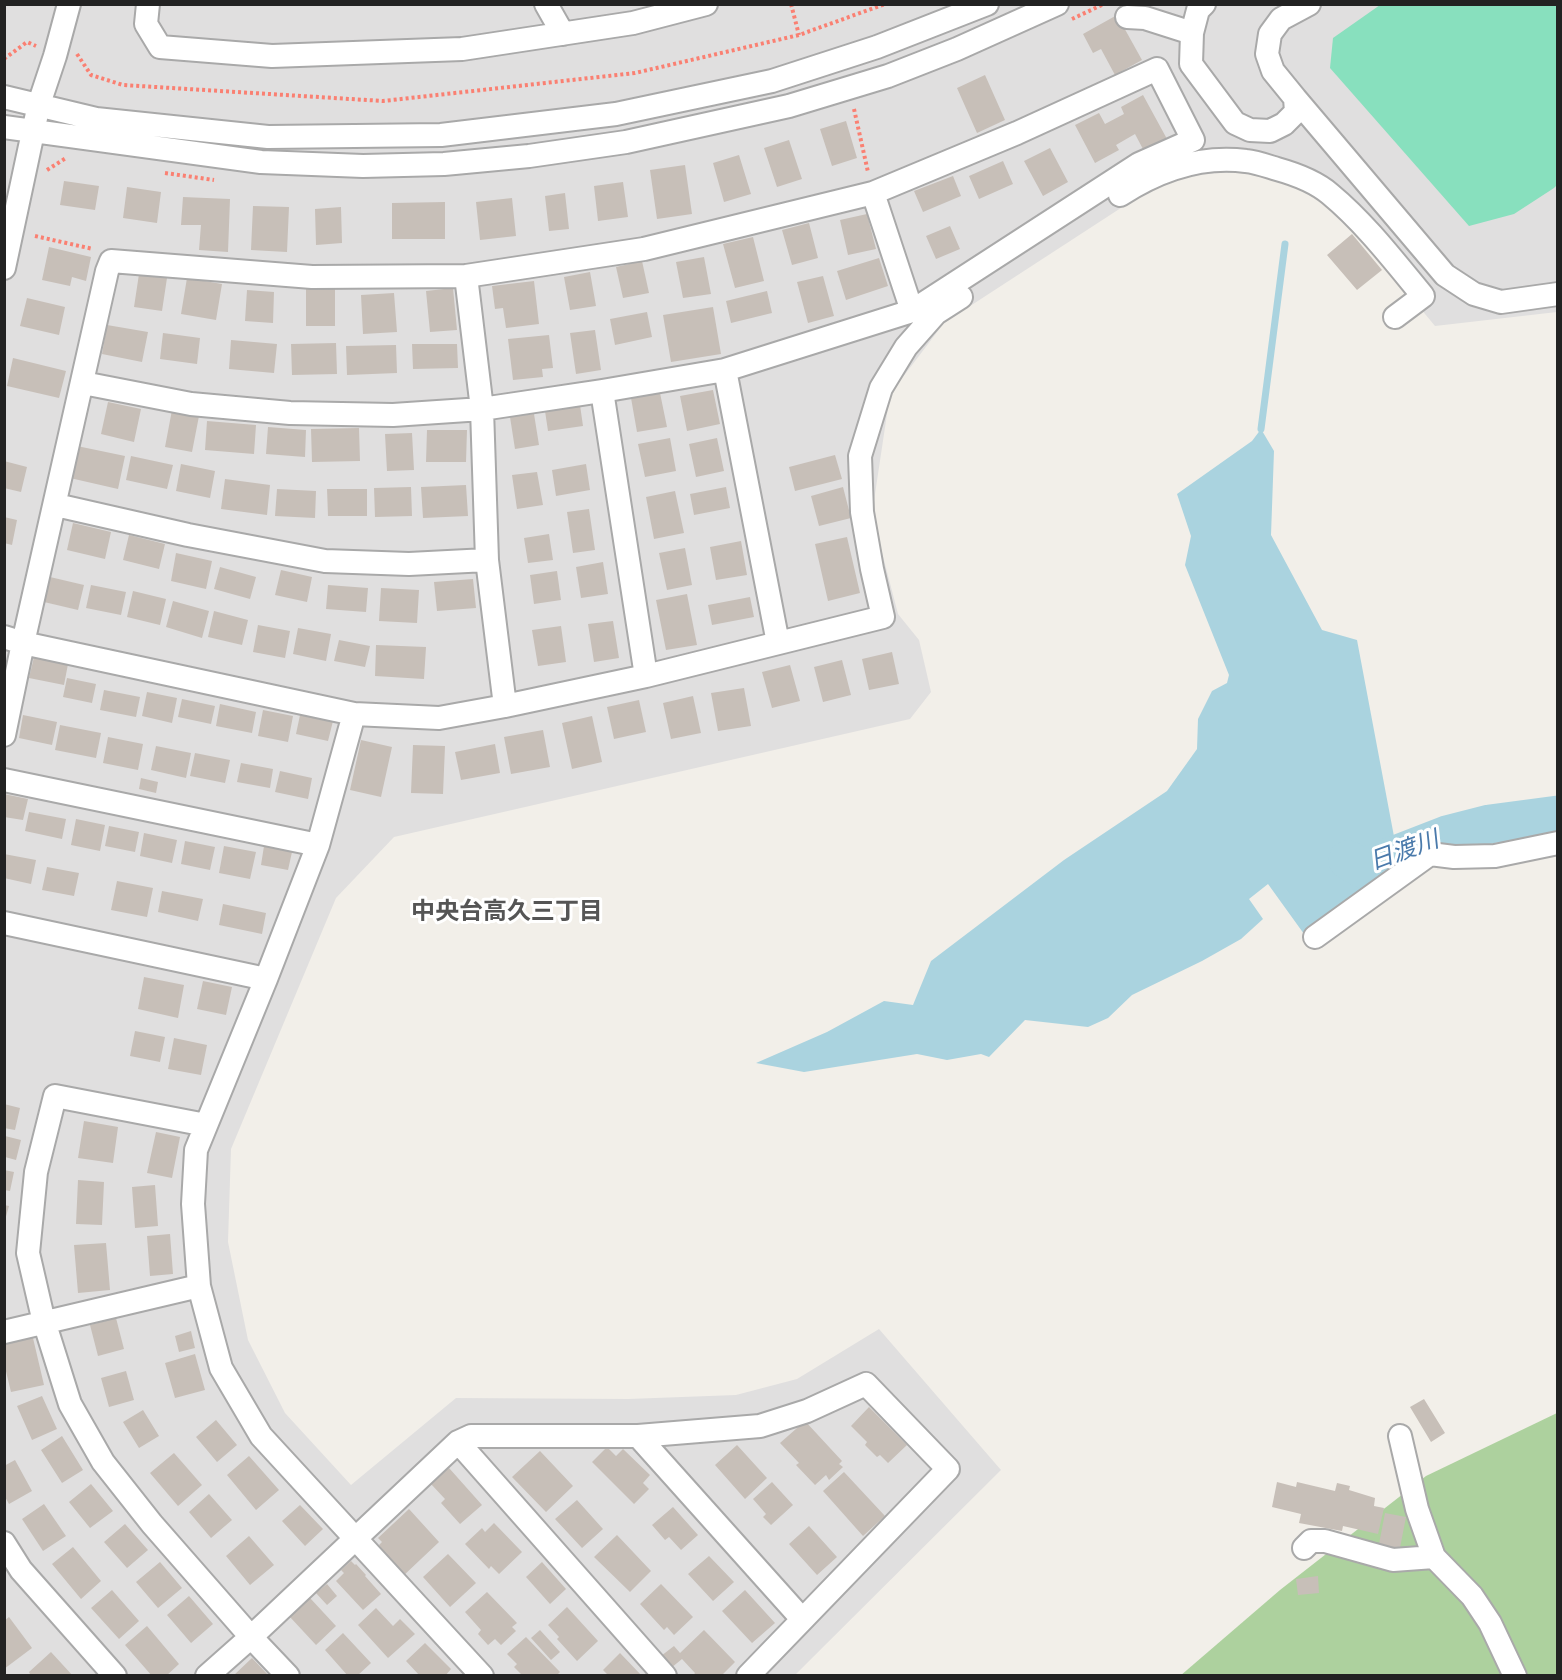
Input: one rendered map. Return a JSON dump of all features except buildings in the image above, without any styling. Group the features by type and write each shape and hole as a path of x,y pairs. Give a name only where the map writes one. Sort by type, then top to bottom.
{"street":[{"path":"4,268 39,104 69,4"},
{"path":"148,4 146,24 160,47 272,56 462,49 633,23 706,4"},
{"path":"546,4 563,34"},
{"path":"4,97 96,119 268,137 441,135 616,114 772,81 877,47 987,4"},
{"path":"4,127 261,162 363,166 444,164 529,156 626,142 789,106 898,72 957,49 1058,4"},
{"path":"1204,4 1198,10 1192,33 1191,64 1235,123 1251,130 1270,131 1284,124 1296,112 1295,98"},
{"path":"1309,4 1281,19 1270,34 1267,54 1274,71 1445,275 1474,294 1501,302 1557,294"},
{"path":"1127,17 1145,18 1192,33"},
{"path":"4,735 14,640 56,505 107,271 111,261 312,277 466,276 644,249 873,193 1157,69 1193,140 1139,164 912,311 725,370 482,408 393,415 290,413 191,404 83,383"},
{"path":"14,640 354,714 439,718 646,676 883,617 862,512 860,456 881,388 906,346 936,313 1143,180 1170,169 1202,161 1246,160 1293,173 1329,193 1360,223 1423,296 1395,317"},
{"path":"873,193 912,311"},
{"path":"466,276 482,408 487,560 505,706"},
{"path":"725,370 778,643"},
{"path":"602,391 646,676"},
{"path":"56,505 188,535 325,561 409,564 487,560"},
{"path":"354,714 318,844 196,1150 193,1204 199,1286 221,1368 261,1436 482,1676"},
{"path":"4,780 318,844"},
{"path":"1315,937 1430,854 1454,857 1495,856 1557,843"},
{"path":"4,923 266,979"},
{"path":"206,1125 55,1096 36,1172 28,1253 44,1322 70,1404 103,1462 152,1524 288,1676"},
{"path":"4,1332 199,1286"},
{"path":"207,1676 458,1442 471,1436 638,1436 760,1426 807,1411 866,1384 948,1468 748,1676"},
{"path":"638,1436 802,1619"},
{"path":"1400,1436 1417,1509 1434,1557 1472,1596 1490,1623 1515,1676"},
{"path":"458,1442 665,1676"},
{"path":"1304,1548 1311,1541 1325,1542 1393,1560 1434,1557"},
{"path":"4,1543 21,1570 115,1676"}],"path":[{"path":"791,4 799,34"},
{"path":"854,108 873,193"},
{"path":"35,236 94,249 111,261"}],"shaded area":[{"path":"5,5 1557,5 1557,312 1435,326 1352,226 1321,201 1286,183 1239,172 1202,174 1171,180 1147,191 944,323 890,394 872,514 898,614 919,640 931,692 910,719 394,837 336,898 231,1149 228,1242 248,1340 285,1413 351,1485 456,1398 628,1399 736,1395 797,1379 879,1329 1001,1470 795,1675 5,1676"}],"green space":[{"path":"1380,5 1557,5 1558,184 1554,188 1514,214 1469,226 1330,68 1333,38"},
{"path":"1557,1413 1557,1675 1180,1676 1280,1590 1426,1476"}],"water":[{"path":"1261,429 1274,451 1271,535 1322,630 1357,640 1399,863 1304,934 1268,884 1249,899 1263,919 1241,939 1132,995 1108,1018 1088,1027 1025,1020 989,1057 981,1054 947,1060 917,1054 804,1072 756,1063 827,1032 884,1001 913,1005 931,961 1064,860 1167,791 1197,749 1198,719 1212,691 1227,683 1229,675 1185,565 1191,536 1177,494 1252,441"}],"waterway":[{"path":"1261,429 1285,244"},
{"name":"日渡川","path":"1348,860 1362,868 1447,835 1490,824 1558,815"}],"district":[{"name":"中央台高久三丁目","path":"507,912"}]}
